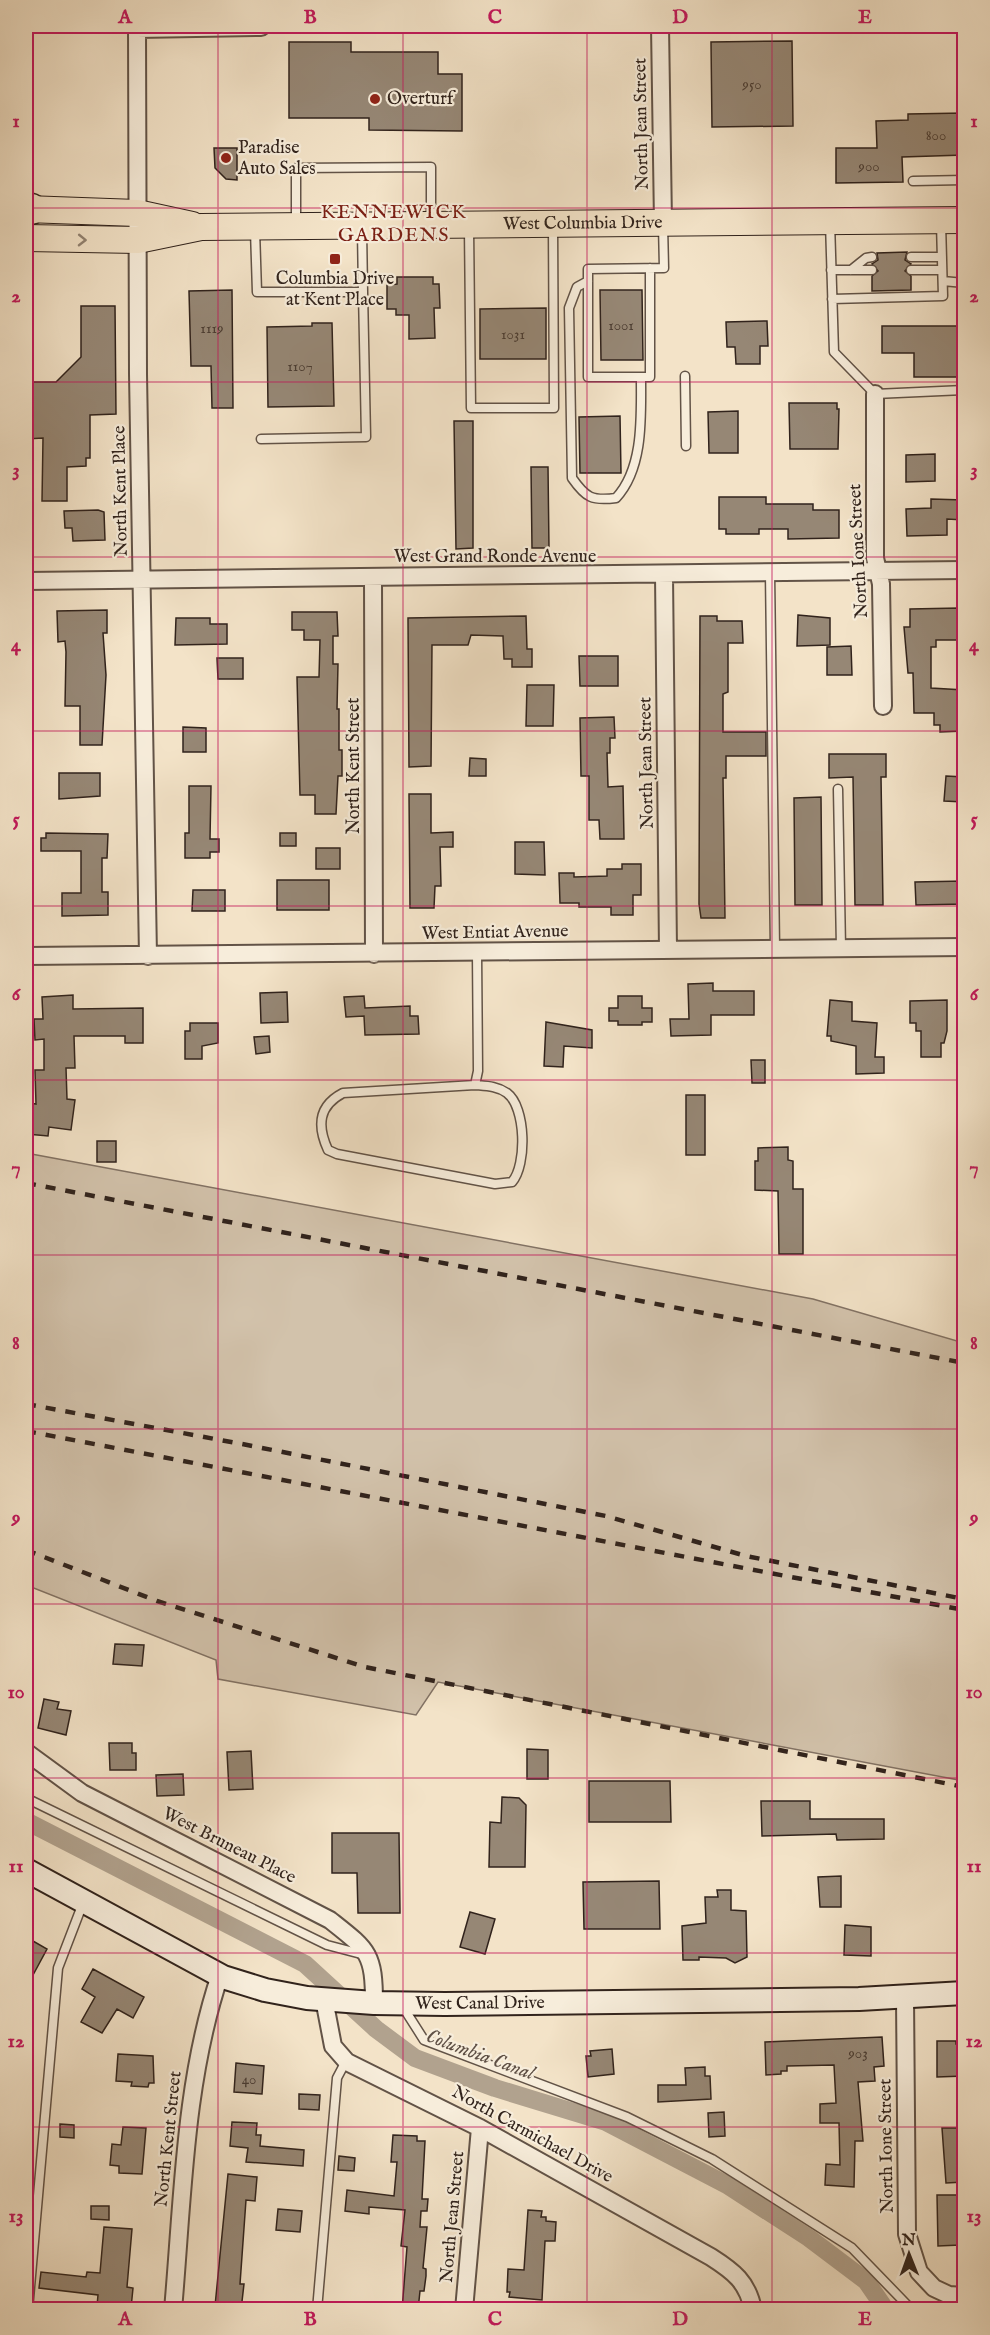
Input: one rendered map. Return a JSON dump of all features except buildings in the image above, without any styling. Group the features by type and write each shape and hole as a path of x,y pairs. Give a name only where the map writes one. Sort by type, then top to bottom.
{"main road":[{"name":"West Columbia Drive","path":"27,216 137,213 201,227"},
{"name":"West Columbia Drive","path":"27,216 138,240 201,227 953,220"}],"street":[{"path":"137,27 264,26"},
{"name":"North Jean Street","path":"660,26 663,223"},
{"name":"North Kent Place","path":"137,27 137,213 148,956"},
{"name":"North Ione Street","path":"875,394 875,558 881,584 882,706"},
{"name":"West Grand Ronde Avenue","path":"26,581 964,570"},
{"name":"North Jean Street","path":"664,575 668,950"},
{"name":"North Kent Street","path":"373,577 374,954"},
{"name":"West Entiat Avenue","path":"26,956 964,947"},
{"name":"West Bruneau Place","path":"26,1752 82,1793 318,1913 354,1940 369,1956"},
{"name":"West Canal Drive","path":"26,1870 220,1976 280,1994 328,2000 401,2004 905,1997 964,1993"},
{"path":"367,2002 373,1972 369,1956"},
{"name":"North Kent Street","path":"173,2310 194,2084 204,2030 220,1976"},
{"name":"North Ione Street","path":"905,1997 907,2234 919,2272 934,2288 949,2295 964,2296"},
{"path":"328,2000 332,2042 346,2061"},
{"name":"North Carmichael Drive","path":"346,2061 480,2128 704,2252 736,2274 749,2290 753,2310"},
{"name":"North Jean Street","path":"464,2310 480,2128"}],"lane":[{"path":"296,226 296,168 431,168 431,225"},
{"path":"913,181 964,180"},
{"path":"832,299 943,296 942,257 953,220"},
{"path":"830,221 834,352 875,394 964,390"},
{"path":"650,268 651,377 588,377 588,268 650,268 664,268 663,223"},
{"path":"469,225 471,408 554,408 553,224"},
{"path":"255,226 257,292 363,291"},
{"path":"261,439 366,437 362,226"},
{"path":"851,270 866,258 872,257"},
{"path":"911,257 942,257"},
{"path":"831,270 872,270"},
{"path":"911,270 942,270"},
{"path":"588,281 577,288 569,308 572,478 582,493 597,500 616,498 628,485 635,468 640,377"},
{"path":"943,281 964,283"},
{"path":"685,376 686,446"},
{"path":"770,573 775,949"},
{"path":"838,789 841,948"},
{"path":"475,1084 478,1071 477,953"},
{"path":"475,1084 496,1087 509,1094 518,1109 523,1155 519,1175 512,1182 495,1184 337,1154 328,1150 322,1136 322,1116 330,1099 343,1093 475,1084"},
{"path":"26,1798 327,1946 369,1956"},
{"path":"28,2310 58,1968 83,1903"},
{"path":"401,2004 424,2040 627,2117 712,2159 852,2248 912,2310"},
{"path":"317,2310 337,2078 346,2061"}],"shaded area":[{"path":"26,1153 813,1299 964,1343 964,1781 438,1682 416,1715 218,1679 216,1660 26,1585"}],"waterway":[{"name":"Columbia Canal","path":"26,1821 305,1964 376,2029 415,2058 495,2088 606,2122 727,2185 809,2238 866,2281 886,2310"}],"railway":[{"path":"26,1183 964,1363"},
{"path":"26,1404 606,1516 746,1556 964,1599"},
{"path":"26,1431 964,1610"},
{"path":"26,1550 157,1601 365,1667 964,1787"}],"place":[{"name":"Overturf","path":"375,99"},
{"name":"Paradise Auto Sales","path":"226,158"},
{"name":"Columbia Drive at Kent Place","path":"335,259"}],"district":[{"name":"KENNEWICK GARDENS","path":"394,224"}]}
